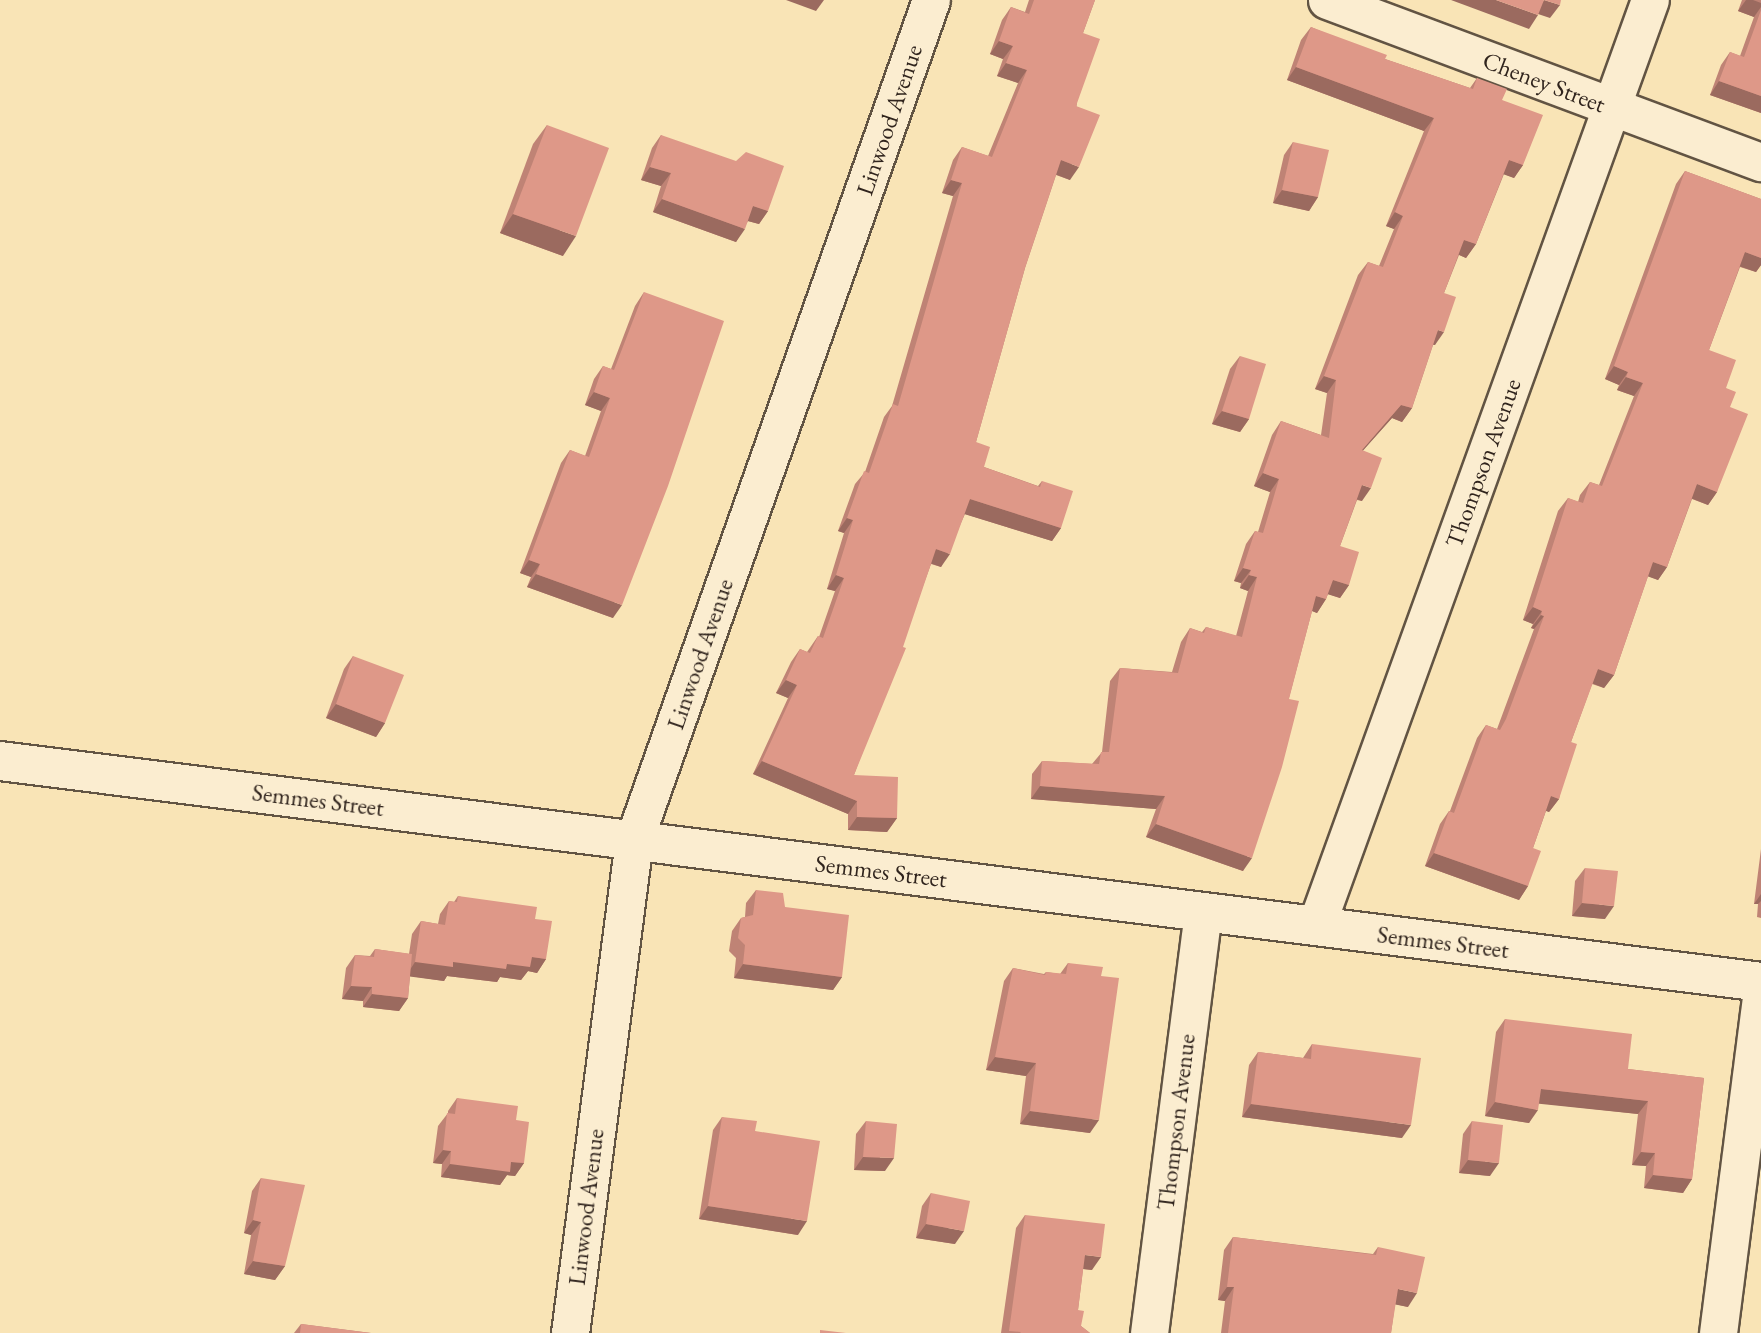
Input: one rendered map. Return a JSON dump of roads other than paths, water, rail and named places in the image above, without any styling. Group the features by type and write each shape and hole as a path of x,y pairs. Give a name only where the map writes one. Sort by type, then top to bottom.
{"street":[{"name":"Linwood Avenue","path":"570,1333 634,840 931,0"},
{"name":"Cheney Street","path":"1327,0 1761,162"},
{"name":"Thompson Avenue","path":"1316,926 1650,0"},
{"name":"Semmes Street","path":"0,761 1761,982"},
{"name":"Thompson Avenue","path":"1149,1333 1203,912"},
{"path":"1718,1333 1761,995"}]}
